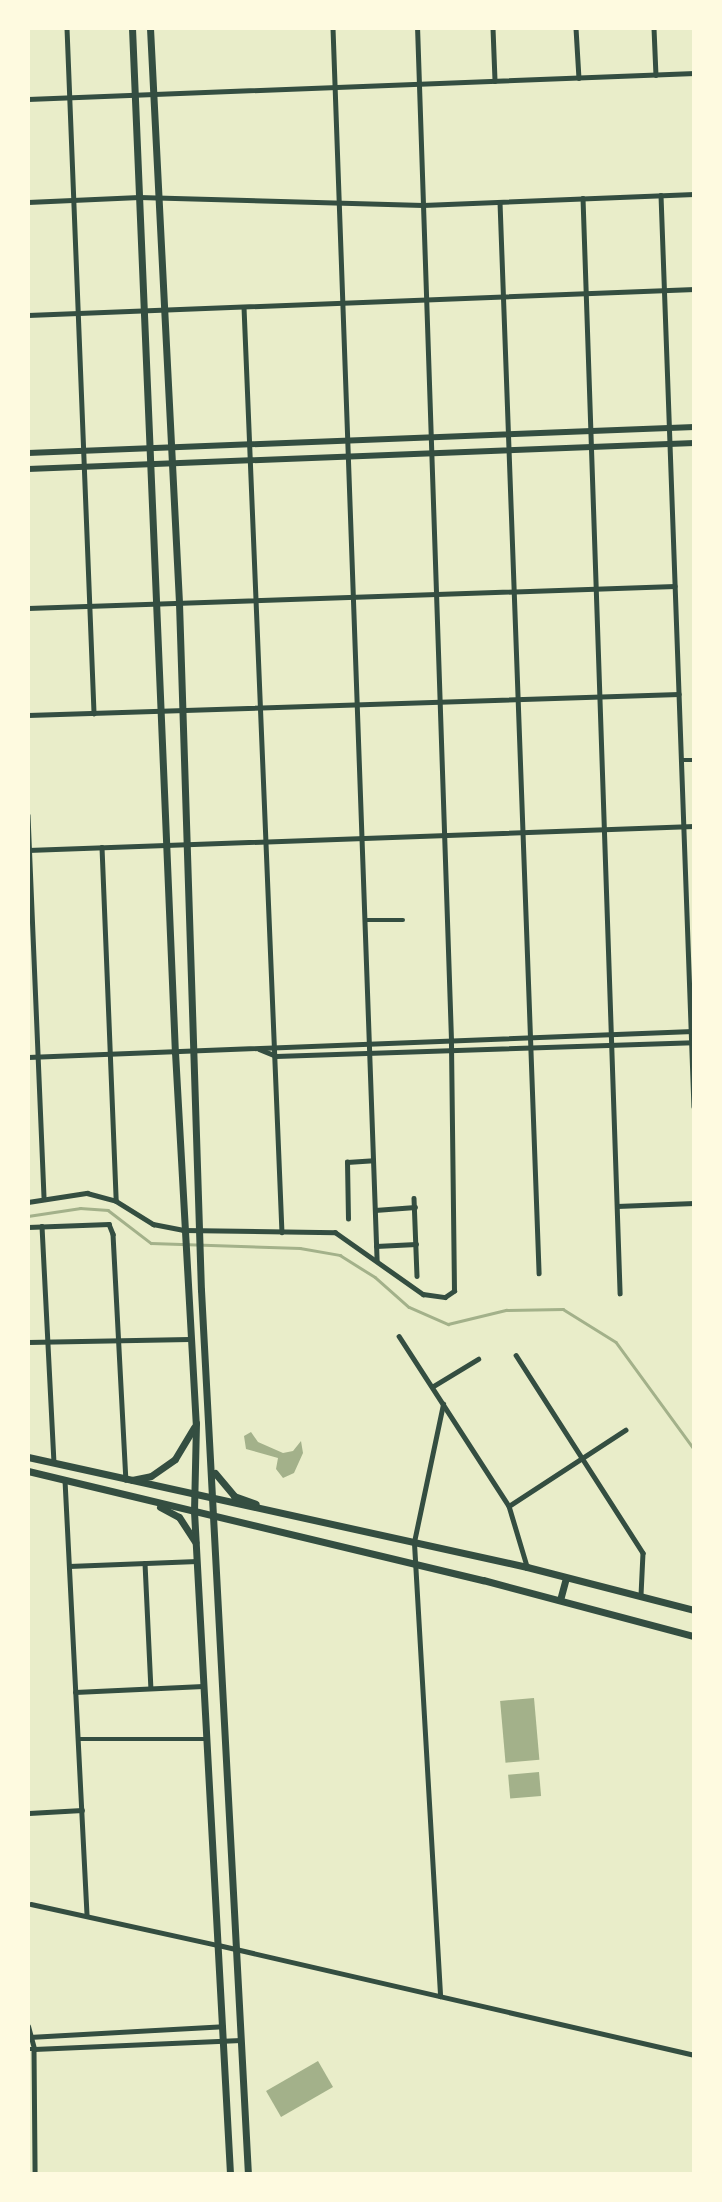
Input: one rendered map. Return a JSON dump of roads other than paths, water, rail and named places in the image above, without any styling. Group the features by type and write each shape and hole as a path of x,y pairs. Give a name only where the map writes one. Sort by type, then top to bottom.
{"main road":[{"path":"132,28 183,1234 195,1423 194,1511 230,2174"},
{"path":"150,28 179,603 196,1051 200,1256 248,2174"},
{"path":"28,453 694,427"},
{"path":"28,469 694,443"},
{"path":"128,1481 150,1476 175,1459 195,1423"},
{"path":"28,1457 527,1567 694,1611"},
{"path":"213,1467 217,1480 234,1496 280,1514"},
{"path":"28,1471 140,1500 415,1563 694,1636"},
{"path":"140,1500 174,1513 196,1543"},
{"path":"560,1600 566,1578"},
{"path":"202,1670 220,1668"},
{"path":"210,1807 228,1807"}],"street":[{"path":"67,28 94,713"},
{"path":"333,28 377,1261"},
{"path":"28,1202 44,1197 87,1193 116,1201 153,1224 183,1234 335,1231 423,1294 445,1297 454,1291 451,1040 417,28"},
{"path":"493,28 495,81"},
{"path":"576,28 579,78"},
{"path":"654,28 656,75"},
{"path":"28,99 694,73"},
{"path":"28,202 139,197 423,205 694,194"},
{"path":"661,195 694,1106"},
{"path":"583,198 620,1293"},
{"path":"500,202 538,1273"},
{"path":"28,315 694,289"},
{"path":"244,307 253,460 282,1232"},
{"path":"28,608 675,586"},
{"path":"28,715 679,694"},
{"path":"681,760 694,760"},
{"path":"28,815 44,1197"},
{"path":"29,850 188,842 694,826"},
{"path":"102,847 116,1201"},
{"path":"365,920 403,920"},
{"path":"28,1057 693,1031"},
{"path":"258,1048 276,1056 693,1042"},
{"path":"348,1219 347,1162 373,1160"},
{"path":"414,1198 417,1276"},
{"path":"617,1206 694,1203"},
{"path":"375,1210 415,1207"},
{"path":"28,1227 109,1224 121,1340 128,1481"},
{"path":"42,1226 54,1463"},
{"path":"376,1246 416,1244"},
{"path":"399,1336 509,1506 527,1567"},
{"path":"28,1342 189,1339"},
{"path":"516,1355 643,1553 641,1597"},
{"path":"432,1387 478,1359"},
{"path":"440,1996 414,1543 443,1404"},
{"path":"509,1506 625,1430"},
{"path":"65,1480 87,1915"},
{"path":"69,1566 197,1561"},
{"path":"145,1563 151,1688"},
{"path":"75,1692 203,1686"},
{"path":"78,1739 206,1739"},
{"path":"29,1813 82,1810"},
{"path":"31,1904 694,2054"},
{"path":"28,2026 35,2174"},
{"path":"29,2037 223,2026"},
{"path":"31,2049 240,2040"}],"waterway":[{"path":"28,1216 80,1208 108,1210 151,1243 300,1248 340,1255 375,1277 409,1307 448,1324 506,1310 563,1309 616,1342 694,1449"}]}
